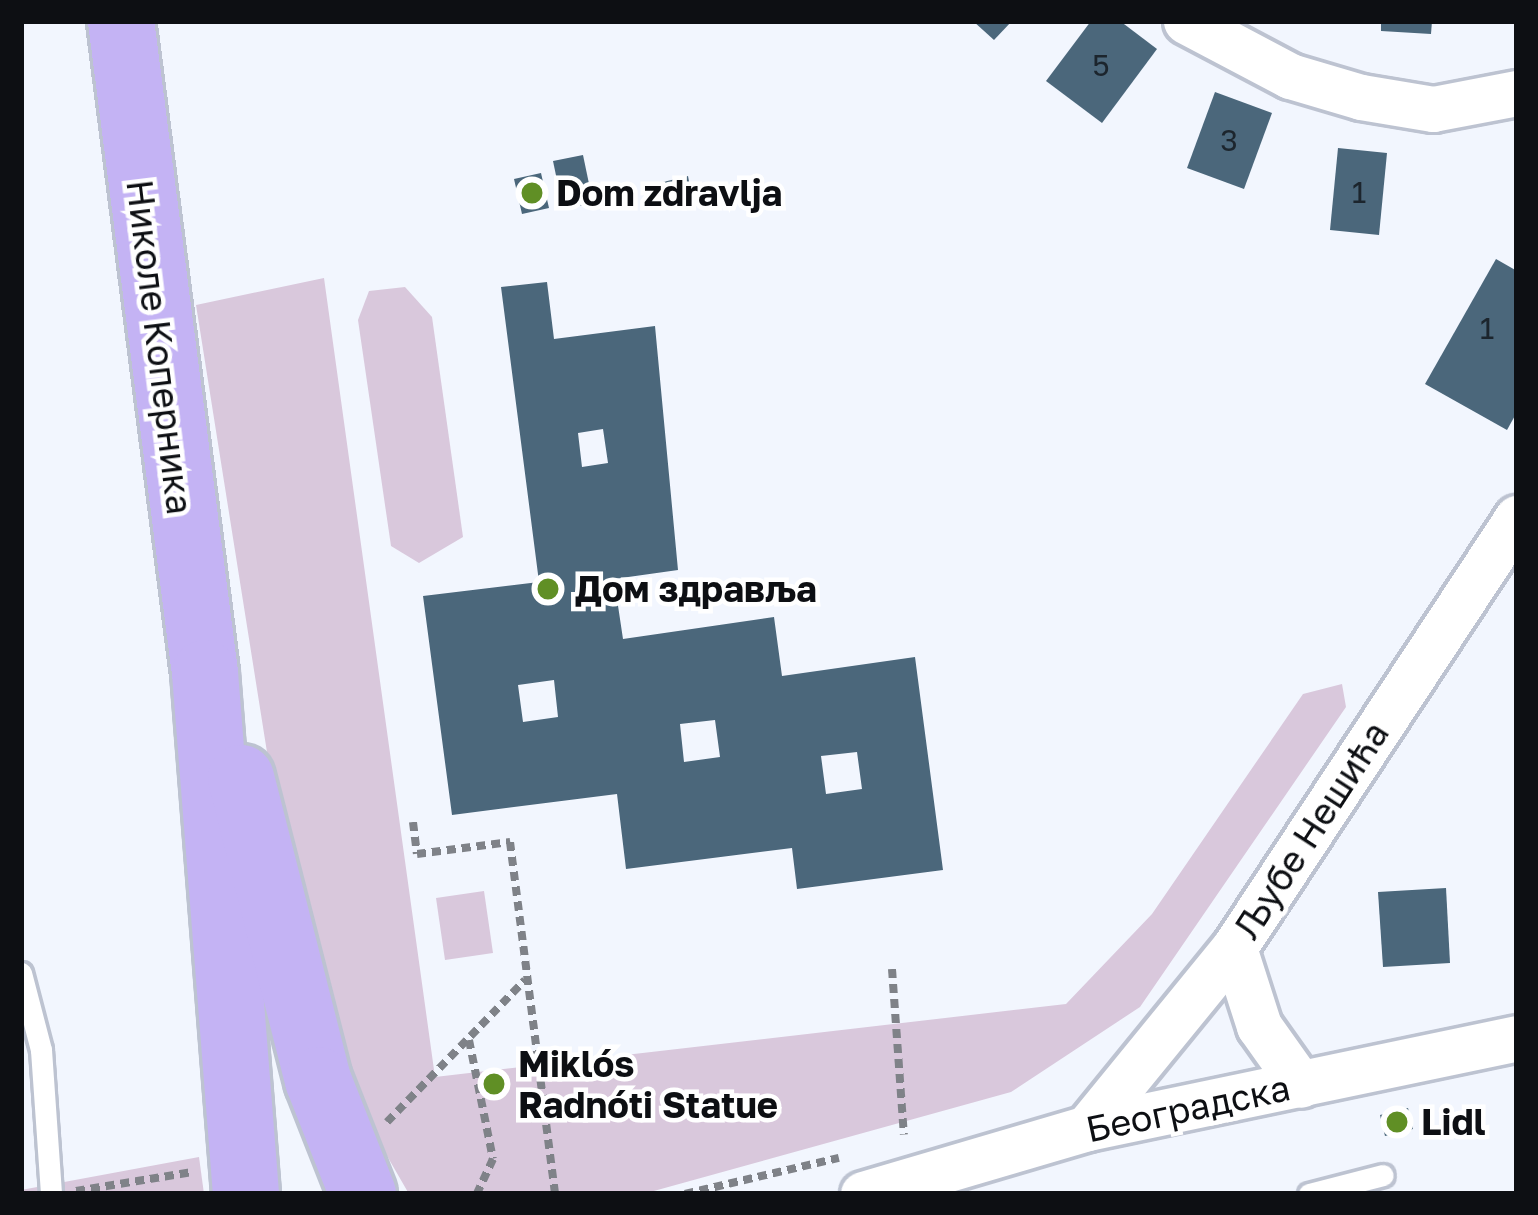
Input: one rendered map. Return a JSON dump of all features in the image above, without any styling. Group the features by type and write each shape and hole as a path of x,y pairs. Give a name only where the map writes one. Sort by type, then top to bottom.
{"main road":[{"name":"Николе Коперника","path":"121,21 205,673 246,1194"},
{"name":"Николе Коперника","path":"205,673 318,1080 363,1194"}],"street":[{"path":"1186,21 1289,76 1361,97 1433,109 1517,93"},
{"name":"Љубе Нешића","path":"1087,1128 1234,948 1517,518"},
{"path":"1234,948 1259,1026 1300,1085"},
{"name":"Београдска","path":"863,1183 1087,1128 1517,1038"}],"lane":[{"path":"21,973 41,1050 51,1194"},
{"path":"1309,1194 1383,1175"}],"path":[{"path":"413,821 417,854 510,842 555,1194"},
{"path":"892,969 911,1133 894,1139"},
{"path":"376,1128 525,980"},
{"path":"469,1040 493,1159 478,1194"},
{"path":"685,1194 863,1183"}],"shaded area":[{"path":"324,278 435,1077 1066,1004 1152,914 1303,694 1342,684 1346,707 1140,1007 1011,1092 643,1194 409,1194 364,1116 280,834 196,305"},
{"path":"405,287 432,317 463,537 419,563 391,546 358,320 369,291"},
{"path":"484,891 493,953 445,960 436,898"},
{"path":"199,1157 204,1194 21,1194 21,1190"}],"building":[{"path":"973,21 1012,21 994,40"},
{"path":"1091,21 1120,21 1157,49 1102,123 1046,81"},
{"path":"1381,21 1432,21 1431,34 1381,31"},
{"path":"1215,92 1272,113 1244,189 1187,168"},
{"path":"1338,148 1387,153 1379,235 1330,230"},
{"path":"583,155 593,203 563,209 553,161"},
{"name":"Dom zdravlja","path":"541,173 549,208 522,214 514,179"},
{"path":"688,176 693,202 664,208 659,183"},
{"path":"1496,259 1517,271 1517,412 1507,430 1425,384"},
{"name":"Дом здравља","path":"547,282 554,339 655,326 678,570 614,579 623,639 774,617 782,676 915,657 943,870 797,889 792,848 626,869 617,794 452,815 423,596 539,582 501,287","holes":["603,429 608,463 582,467 578,433","554,680 558,717 523,722 518,685","715,720 720,757 684,762 680,724","857,752 862,789 826,794 821,756"]},
{"path":"1446,888 1450,963 1383,967 1378,892"},
{"name":"Lidl","path":"1408,1108 1413,1129 1385,1136 1380,1115"}],"place":[{"name":"Dom zdravlja","path":"532,193"},
{"name":"Дом здравља","path":"548,589"},
{"name":"Miklós Radnóti Statue","path":"494,1084"},
{"name":"Lidl","path":"1397,1122"}]}
